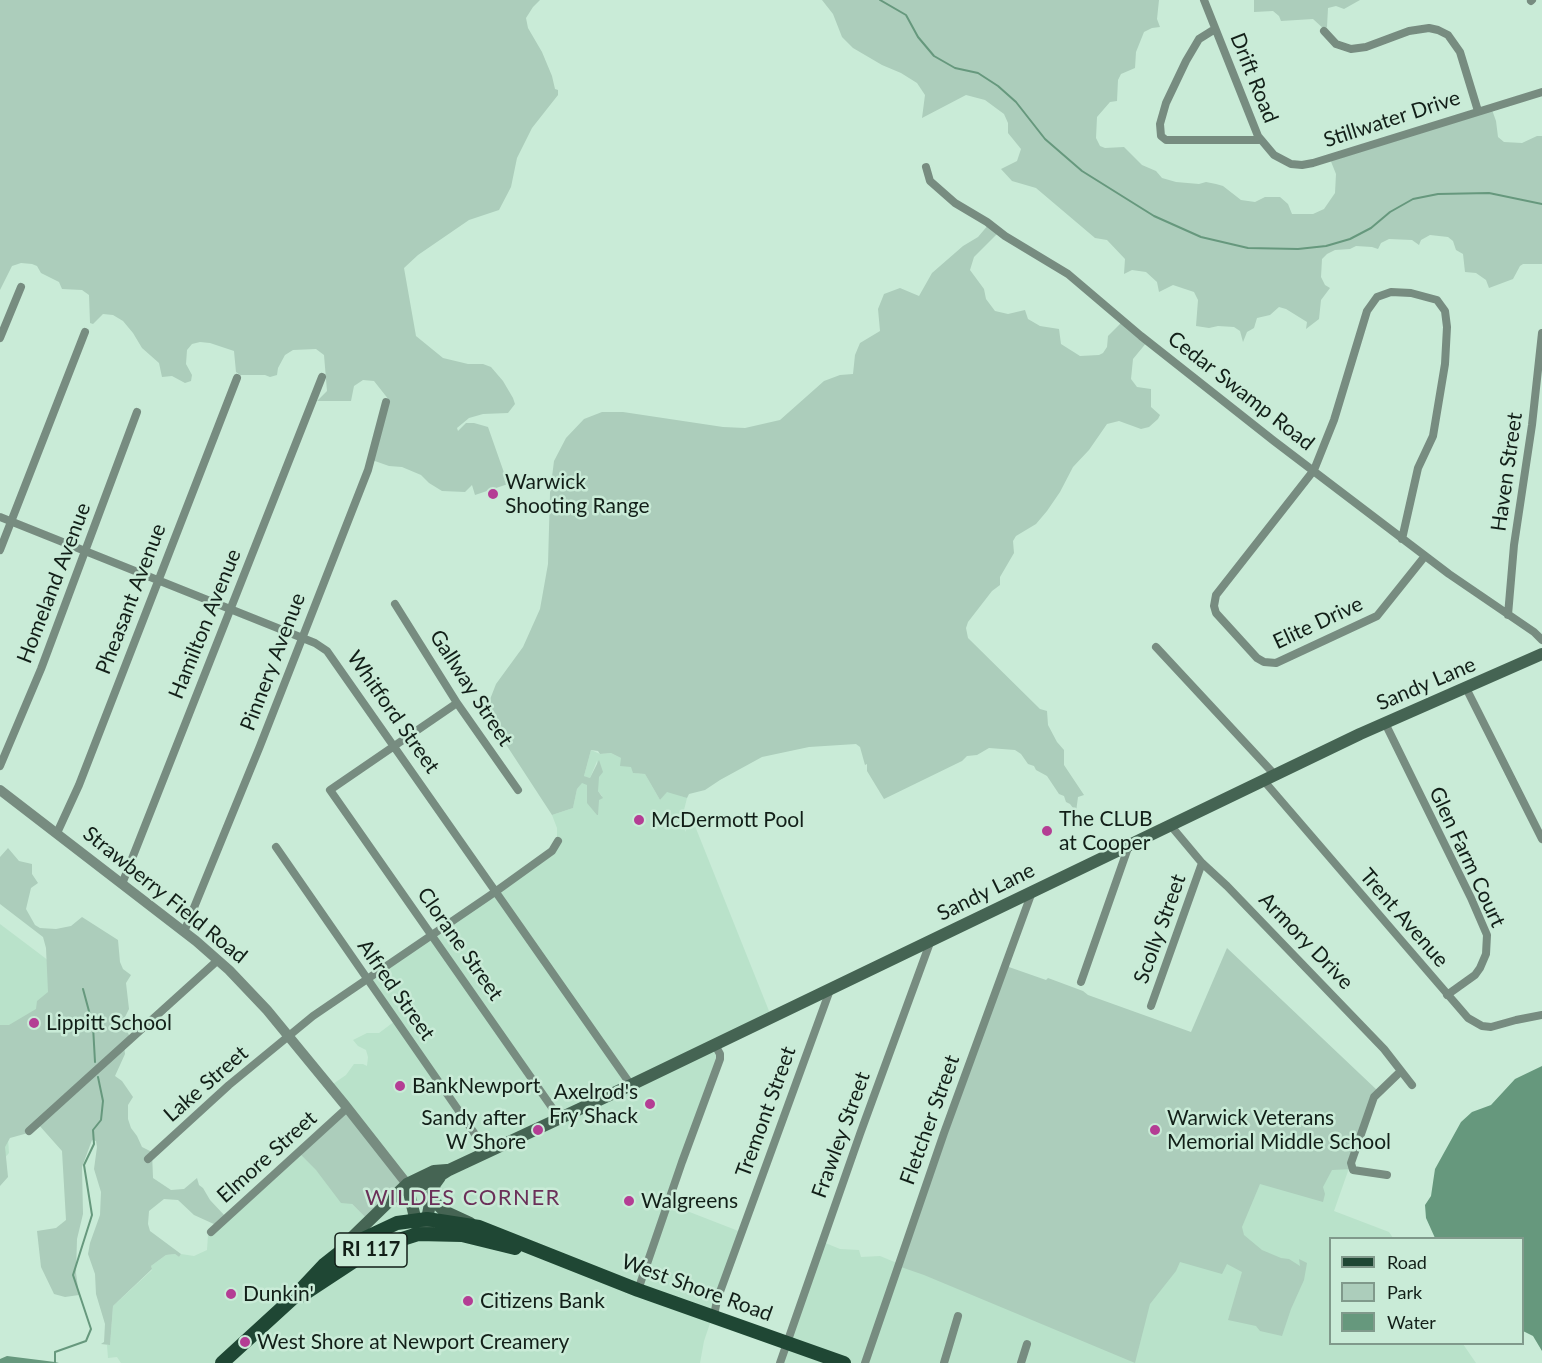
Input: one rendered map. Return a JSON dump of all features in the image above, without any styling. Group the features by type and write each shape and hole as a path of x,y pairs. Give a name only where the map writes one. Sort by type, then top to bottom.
{"main road":[{"name":"Sandy Lane","path":"329,1260 407,1184 434,1171 445,1173 488,1153 1385,723 1542,654"},
{"path":"422,1226 435,1184 445,1173"},
{"path":"407,1184 422,1226"},
{"path":"432,1194 435,1202 444,1211 479,1227"},
{"name":"West Shore Road","path":"222,1363 329,1260 361,1239 397,1223 422,1226 537,1252"},
{"name":"West Shore Road","path":"274,1315 374,1248 422,1226 479,1227 537,1252 638,1290 844,1363"}],"street":[{"name":"Drift Road","path":"1204,0 1261,140"},
{"path":"1324,31 1336,44 1351,49 1366,47 1410,31 1429,28 1448,35 1460,52 1478,111"},
{"path":"1215,29 1199,39 1186,61 1166,103 1160,124 1161,136 1166,140 1261,140"},
{"name":"Stillwater Drive","path":"1261,140 1274,155 1283,161 1296,165 1308,165 1542,92"},
{"name":"Cedar Swamp Road","path":"926,167 930,181 955,203 987,222 1005,237 1068,274 1189,375 1402,539 1534,632 1542,640"},
{"path":"0,338 4,318 21,287"},
{"name":"Elite Drive","path":"1402,539 1418,468 1433,436 1445,364 1447,317 1437,300 1411,293 1391,292 1381,294 1372,302 1357,342 1331,428 1314,470 1216,595 1214,603 1216,613 1257,658 1264,662 1276,663 1377,616 1425,556"},
{"path":"0,550 85,332"},
{"name":"Haven Street","path":"1508,615 1542,333"},
{"name":"Hamilton Avenue","path":"122,884 322,377"},
{"name":"Pheasant Avenue","path":"57,833 237,378"},
{"name":"Pinnery Avenue","path":"184,932 368,470 386,402"},
{"name":"Homeland Avenue","path":"0,766 41,669 137,412"},
{"name":"Whitford Street","path":"0,517 230,608 321,646 332,655 495,892 632,1085"},
{"name":"Gallway Street","path":"395,604 457,703 518,790"},
{"name":"Trent Avenue","path":"1156,647 1269,778 1468,1018 1482,1026 1491,1027 1542,1015"},
{"path":"1466,688 1542,838"},
{"path":"394,746 457,703"},
{"name":"Glen Farm Court","path":"1385,723 1471,897 1486,934 1486,954 1480,968 1475,975 1447,995"},
{"name":"Clorane Street","path":"394,746 330,790 560,1119"},
{"name":"Strawberry Field Road","path":"0,790 218,960 258,1000 348,1108 407,1184"},
{"name":"Armory Drive","path":"1171,826 1202,863 1368,1032 1412,1084"},
{"name":"Lake Street","path":"148,1159 229,1085 313,1016 495,892 552,851 558,840"},
{"path":"1081,982 1129,845"},
{"name":"Alfred Street","path":"276,847 488,1153"},
{"name":"Scolly Street","path":"1151,1006 1202,863"},
{"name":"Fletcher Street","path":"865,1363 944,1134 1033,891"},
{"name":"Frawley Street","path":"780,1363 860,1134 932,940"},
{"path":"29,1131 218,960"},
{"name":"Tremont Street","path":"714,1316 717,1300 830,990"},
{"path":"638,1290 720,1059 715,1045"},
{"path":"1387,1175 1353,1170 1351,1163 1374,1097 1401,1071"},
{"name":"Elmore Street","path":"211,1232 348,1108"},
{"path":"944,1363 958,1316"},
{"path":"1021,1363 1027,1344"}],"shaded area":[{"path":"591,750 600,754 611,753 632,767 634,773 645,774 660,800 667,791 687,798 684,810 685,832 689,824 695,826 771,1016 719,1042 720,1054 669,1204 741,1232 704,1341 700,1363 121,1363 117,1357 108,1358 107,1345 110,1344 113,1306 152,1270 151,1266 166,1255 194,1256 207,1250 208,1235 299,1153 368,1220 410,1189 330,1086 346,1075 354,1064 367,1066 366,1050 353,1040 367,1033 379,1033 395,1021 367,980 549,853 557,841 557,828 552,815 573,808 577,789 582,782 587,784 599,799 602,796 598,791 597,761 590,778 584,776"},
{"name":"Lippitt School","path":"0,924 61,970 8,1139 9,1153 0,1163"},
{"path":"1374,1097 1334,1211 1389,1232 1392,1237 1329,1237 1329,1345 1464,1345 1476,1363 780,1363 823,1242 840,1249 859,1250 861,1257 880,1256 897,1263"}],"green space":[{"path":"0,0 540,0 526,18 528,28 542,52 558,95 532,128 517,158 511,187 499,210 469,220 418,255 404,268 416,336 443,358 491,367 513,398 515,404 508,413 483,414 469,418 457,428 458,431 466,423 488,427 508,484 475,495 472,485 465,492 442,491 421,475 402,467 389,466 372,460 389,400 374,381 363,380 354,386 351,401 317,401 327,391 324,355 316,349 293,350 285,355 277,375 270,377 240,375 236,372 234,351 210,343 192,344 187,350 186,364 192,375 191,381 185,383 172,376 162,377 159,363 142,348 123,321 113,315 103,314 93,324 90,323 89,295 82,290 62,289 59,282 41,273 37,266 21,263 12,266 0,290"},
{"path":"822,0 1159,0 1157,19 1160,27 1144,32 1136,52 1135,68 1121,74 1118,80 1117,101 1110,102 1097,117 1096,138 1100,146 1124,147 1142,165 1156,171 1162,178 1176,182 1216,184 1223,186 1241,200 1255,202 1265,197 1280,197 1288,204 1292,214 1313,214 1324,209 1335,193 1336,174 1330,159 1491,107 1498,137 1504,142 1522,143 1542,136 1542,264 1523,264 1513,279 1489,288 1486,280 1476,273 1465,272 1463,254 1456,250 1453,241 1448,237 1430,235 1421,240 1419,245 1412,240 1389,239 1381,243 1378,249 1356,246 1350,249 1335,250 1322,259 1321,277 1325,285 1330,288 1321,300 1319,319 1306,329 1307,322 1279,307 1270,315 1257,318 1254,328 1247,332 1243,342 1240,331 1234,327 1196,326 1198,300 1194,292 1173,285 1159,292 1157,282 1146,272 1132,270 1124,274 1125,259 1107,240 1095,238 1036,188 1012,181 1001,169 1017,161 1021,149 1008,133 1008,123 1004,114 985,100 966,95 922,118 925,95 917,83 853,48 842,37 833,14"},
{"path":"1254,0 1360,0 1344,9 1336,6 1328,8 1325,30 1313,19 1281,21 1273,11 1254,12"},
{"path":"989,224 1000,231 974,257 970,270 984,289 986,299 995,311 1008,314 1025,310 1028,319 1040,326 1059,329 1061,344 1080,356 1103,353 1107,347 1108,336 1124,320 1147,342 1133,359 1131,379 1137,387 1151,389 1151,407 1160,415 1149,427 1141,429 1119,421 1107,424 1089,450 1073,467 1047,511 1036,524 1016,536 1013,541 1014,553 1000,577 1000,585 992,591 968,622 966,628 968,638 1040,709 1047,711 1048,725 1064,750 1064,765 1084,795 1078,797 1076,812 1066,802 1064,796 1059,794 1047,776 1028,764 1021,754 1015,750 989,748 977,755 967,756 962,761 884,799 867,771 867,764 865,765 860,747 856,744 809,747 762,757 705,790 689,794 687,798 667,792 660,800 645,774 633,773 631,767 620,766 621,758 611,753 600,754 598,751 591,750 584,776 590,778 599,760 603,772 599,777 598,791 603,798 599,800 598,815 587,803 587,785 582,783 577,789 573,808 552,815 494,726 489,702 496,684 523,647 540,609 548,564 550,493 554,461 566,438 584,419 602,412 623,412 723,427 745,428 780,420 824,381 840,375 853,374 855,355 860,343 880,331 878,309 884,294 900,288 919,296 932,273 963,246 978,237"},
{"path":"8,848 19,861 32,864 32,874 38,883 31,888 26,909 35,925 40,928 56,929 71,926 82,917 118,940 120,962 123,969 131,975 126,983 129,1009 125,1017 126,1029 130,1037 124,1045 125,1054 115,1076 122,1081 133,1097 128,1105 128,1119 131,1128 142,1147 152,1152 153,1178 171,1190 184,1189 197,1178 199,1185 210,1200 226,1217 216,1225 194,1215 178,1200 164,1199 149,1211 150,1231 181,1254 179,1257 175,1254 166,1255 151,1266 152,1269 113,1306 110,1345 101,1344 104,1342 105,1324 96,1294 95,1274 88,1254 100,1215 101,1192 94,1169 96,1141 92,1140 82,1167 83,1214 77,1239 76,1273 79,1295 65,1297 54,1294 41,1267 37,1231 56,1228 66,1220 62,1151 38,1124 28,1133 10,1138 5,1147 8,1177 0,1186 0,1025 9,1025 36,1009 37,1001 48,992 46,948 43,937 0,904 0,857"},
{"name":"Warwick Veterans Memorial Middle School","path":"1227,948 1378,1091 1352,1169 1332,1170 1323,1187 1325,1194 1323,1202 1260,1184 1242,1227 1244,1235 1262,1250 1289,1259 1300,1266 1299,1259 1307,1263 1304,1280 1282,1336 1260,1331 1256,1326 1228,1320 1242,1272 1227,1264 1222,1274 1180,1262 1176,1271 1150,1304 1135,1363 898,1266 1006,966 1046,980 1048,978 1191,1032"},
{"path":"346,1109 410,1186 368,1220 352,1204 341,1203 316,1170 299,1153"}],"water":[{"path":"1542,1066 1542,1351 1533,1336 1524,1332 1524,1237 1435,1237 1426,1218 1425,1205 1431,1196 1435,1169 1461,1122 1472,1112 1491,1105 1515,1079"},
{"path":"7,1356 59,1363 0,1363 0,1359"}],"waterway":[{"path":"880,0 906,15 918,37 934,56 955,68 978,73 998,86 1016,102 1045,139 1082,171 1154,216 1201,237 1248,248 1298,249 1326,246 1350,239 1371,228 1390,212 1413,199 1438,194 1489,193 1542,204"},
{"path":"83,989 93,1026 95,1062"},
{"path":"55,1363 55,1352 86,1341 91,1329 73,1275 92,1215 84,1165 94,1144 93,1130 101,1120 103,1101 98,1077"}],"place":[{"name":"Warwick Shooting Range","path":"493,494"},
{"name":"McDermott Pool","path":"639,820"},
{"name":"The CLUB at Cooper","path":"1047,831"},
{"name":"Lippitt School","path":"34,1023"},
{"name":"BankNewport","path":"400,1086"},
{"name":"Axelrod's Fry Shack","path":"650,1104"},
{"name":"Sandy after W Shore","path":"538,1130"},
{"name":"Warwick Veterans Memorial Middle School","path":"1155,1130"},
{"name":"Walgreens","path":"629,1201"},
{"name":"Dunkin'","path":"231,1294"},
{"name":"Citizens Bank","path":"468,1301"},
{"name":"West Shore at Newport Creamery","path":"245,1342"}],"district":[{"name":"WILDES CORNER","path":"463,1198"}]}
